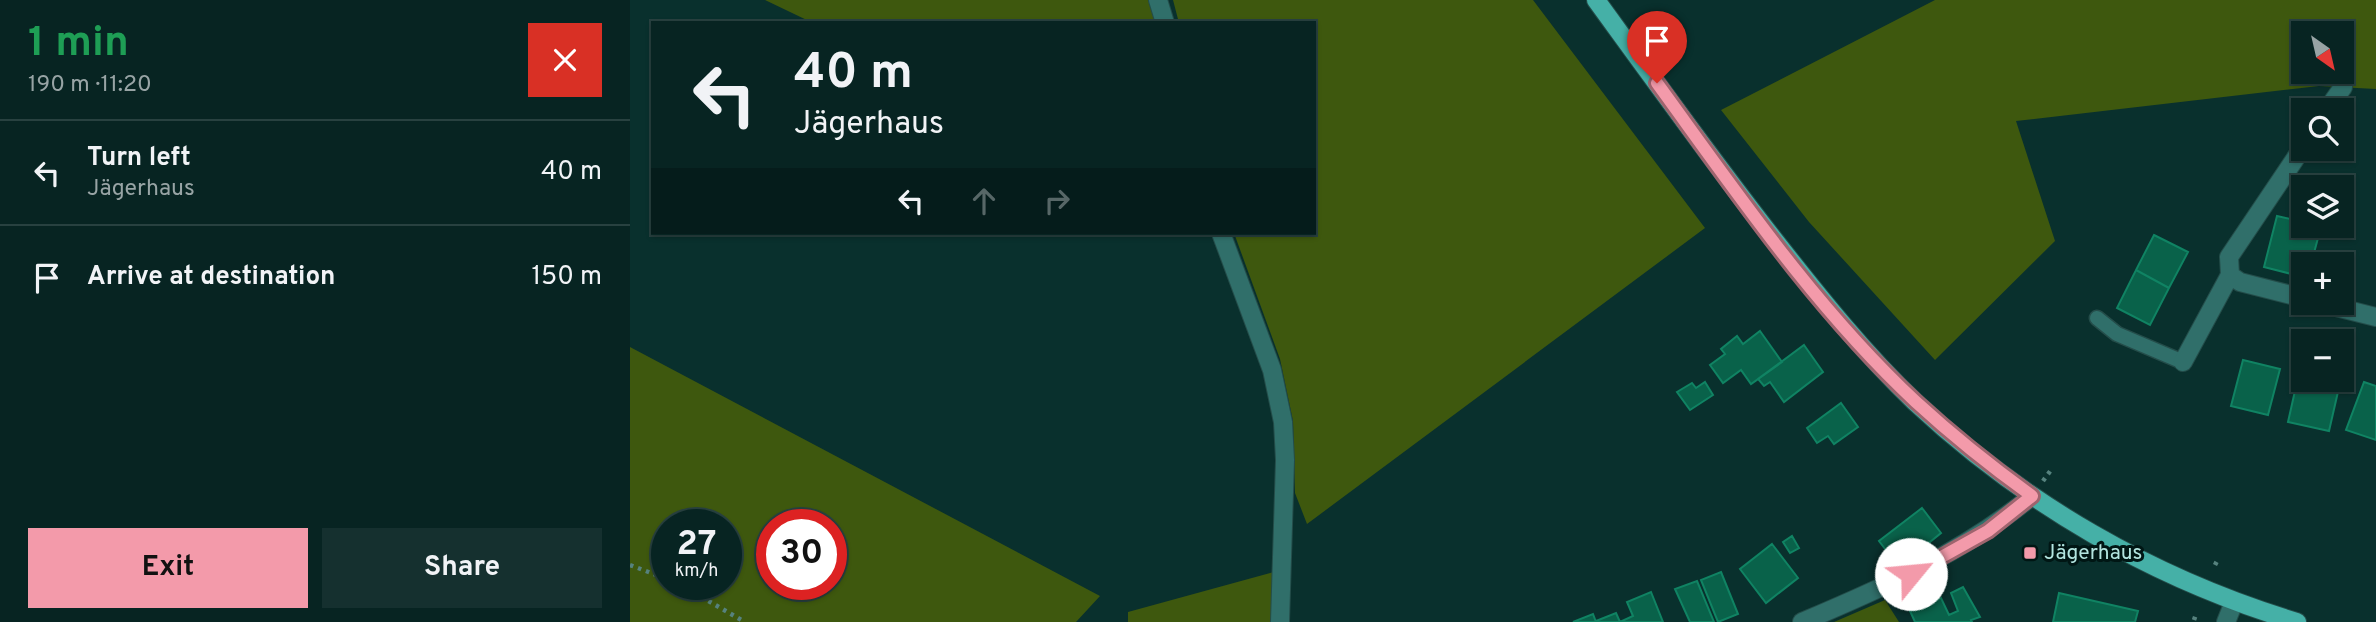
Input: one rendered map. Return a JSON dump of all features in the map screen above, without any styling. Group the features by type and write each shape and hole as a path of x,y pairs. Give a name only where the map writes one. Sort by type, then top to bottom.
{"main road":[{"path":"1596,0 1757,217 1852,336 1916,402 1992,467 2032,496 2111,545 2178,579 2234,602 2297,622"}],"street":[{"path":"1158,0 1164,21"},
{"path":"2336,98 2343,86"},
{"path":"2183,362 2230,275 2229,257 2294,161"},
{"path":"1222,235 1272,370 1283,422 1285,460 1280,622"},
{"path":"2230,275 2240,282 2291,296"},
{"path":"2354,312 2376,317"},
{"path":"1802,622 1911,574 1951,553 1998,524 2032,496"},
{"path":"2226,622 2234,602"}],"lane":[{"path":"2097,318 2117,334 2183,362"}],"path":[{"path":"630,565 651,573"},
{"path":"707,600 745,622"},
{"path":"2194,620 2196,614"}],"green space":[{"path":"765,0 1149,0 1154,21 809,21"},
{"path":"1173,0 1533,0 1705,228 1307,524 1295,493 1293,421 1280,359 1235,235 1316,235 1316,21 1178,21"},
{"path":"1935,0 2376,0 2376,89 2319,86 2016,121 2055,241 1935,360 1809,222 1721,110"},
{"path":"630,347 1100,596 1076,622 630,622"},
{"path":"1274,572 1272,622 1128,622 1128,612"},
{"path":"1885,600 1899,622 1834,622"}],"building":[{"path":"2277,216 2291,219 2291,238 2318,238 2314,252 2291,252 2291,274 2264,267"},
{"path":"2154,235 2188,252 2169,288 2136,270"},
{"path":"2136,270 2169,288 2150,325 2117,308"},
{"path":"1760,331 1782,362 1751,384 1741,370 1723,383 1710,365 1725,354 1721,349 1737,336 1743,344"},
{"path":"1804,345 1823,372 1784,402 1770,382 1764,386 1758,379"},
{"path":"2243,360 2280,369 2268,415 2231,406"},
{"path":"1705,382 1713,395 1690,410 1677,392 1692,383 1696,388"},
{"path":"2364,382 2376,386 2376,440 2346,430"},
{"path":"2295,392 2338,392 2329,431 2288,422"},
{"path":"1841,403 1858,427 1834,444 1828,436 1817,443 1807,428"},
{"path":"1922,508 1941,533 1920,550 1913,541 1892,558 1879,541"},
{"path":"1792,536 1799,548 1790,553 1783,542"},
{"path":"1772,544 1798,578 1766,603 1740,569"},
{"path":"1721,572 1738,614 1718,622 1701,580"},
{"path":"1697,581 1714,622 1690,622 1675,589"},
{"path":"1963,587 1980,617 1971,620 1972,622 1915,622 1910,611 1941,598 1949,615 1958,611 1951,593"},
{"path":"1651,592 1663,622 1620,622 1633,616 1627,602"},
{"path":"2059,593 2138,611 2135,622 2053,622"},
{"path":"1616,613 1620,622 1596,622 1596,621"},
{"path":"1593,614 1596,622 1573,622"}],"place":[{"name":"Jägerhaus","path":"2030,553"}],"route":[{"path":"1657,83 1814,291 1852,336 1916,402 1992,467 2032,496 1988,531 1911,574"}]}
